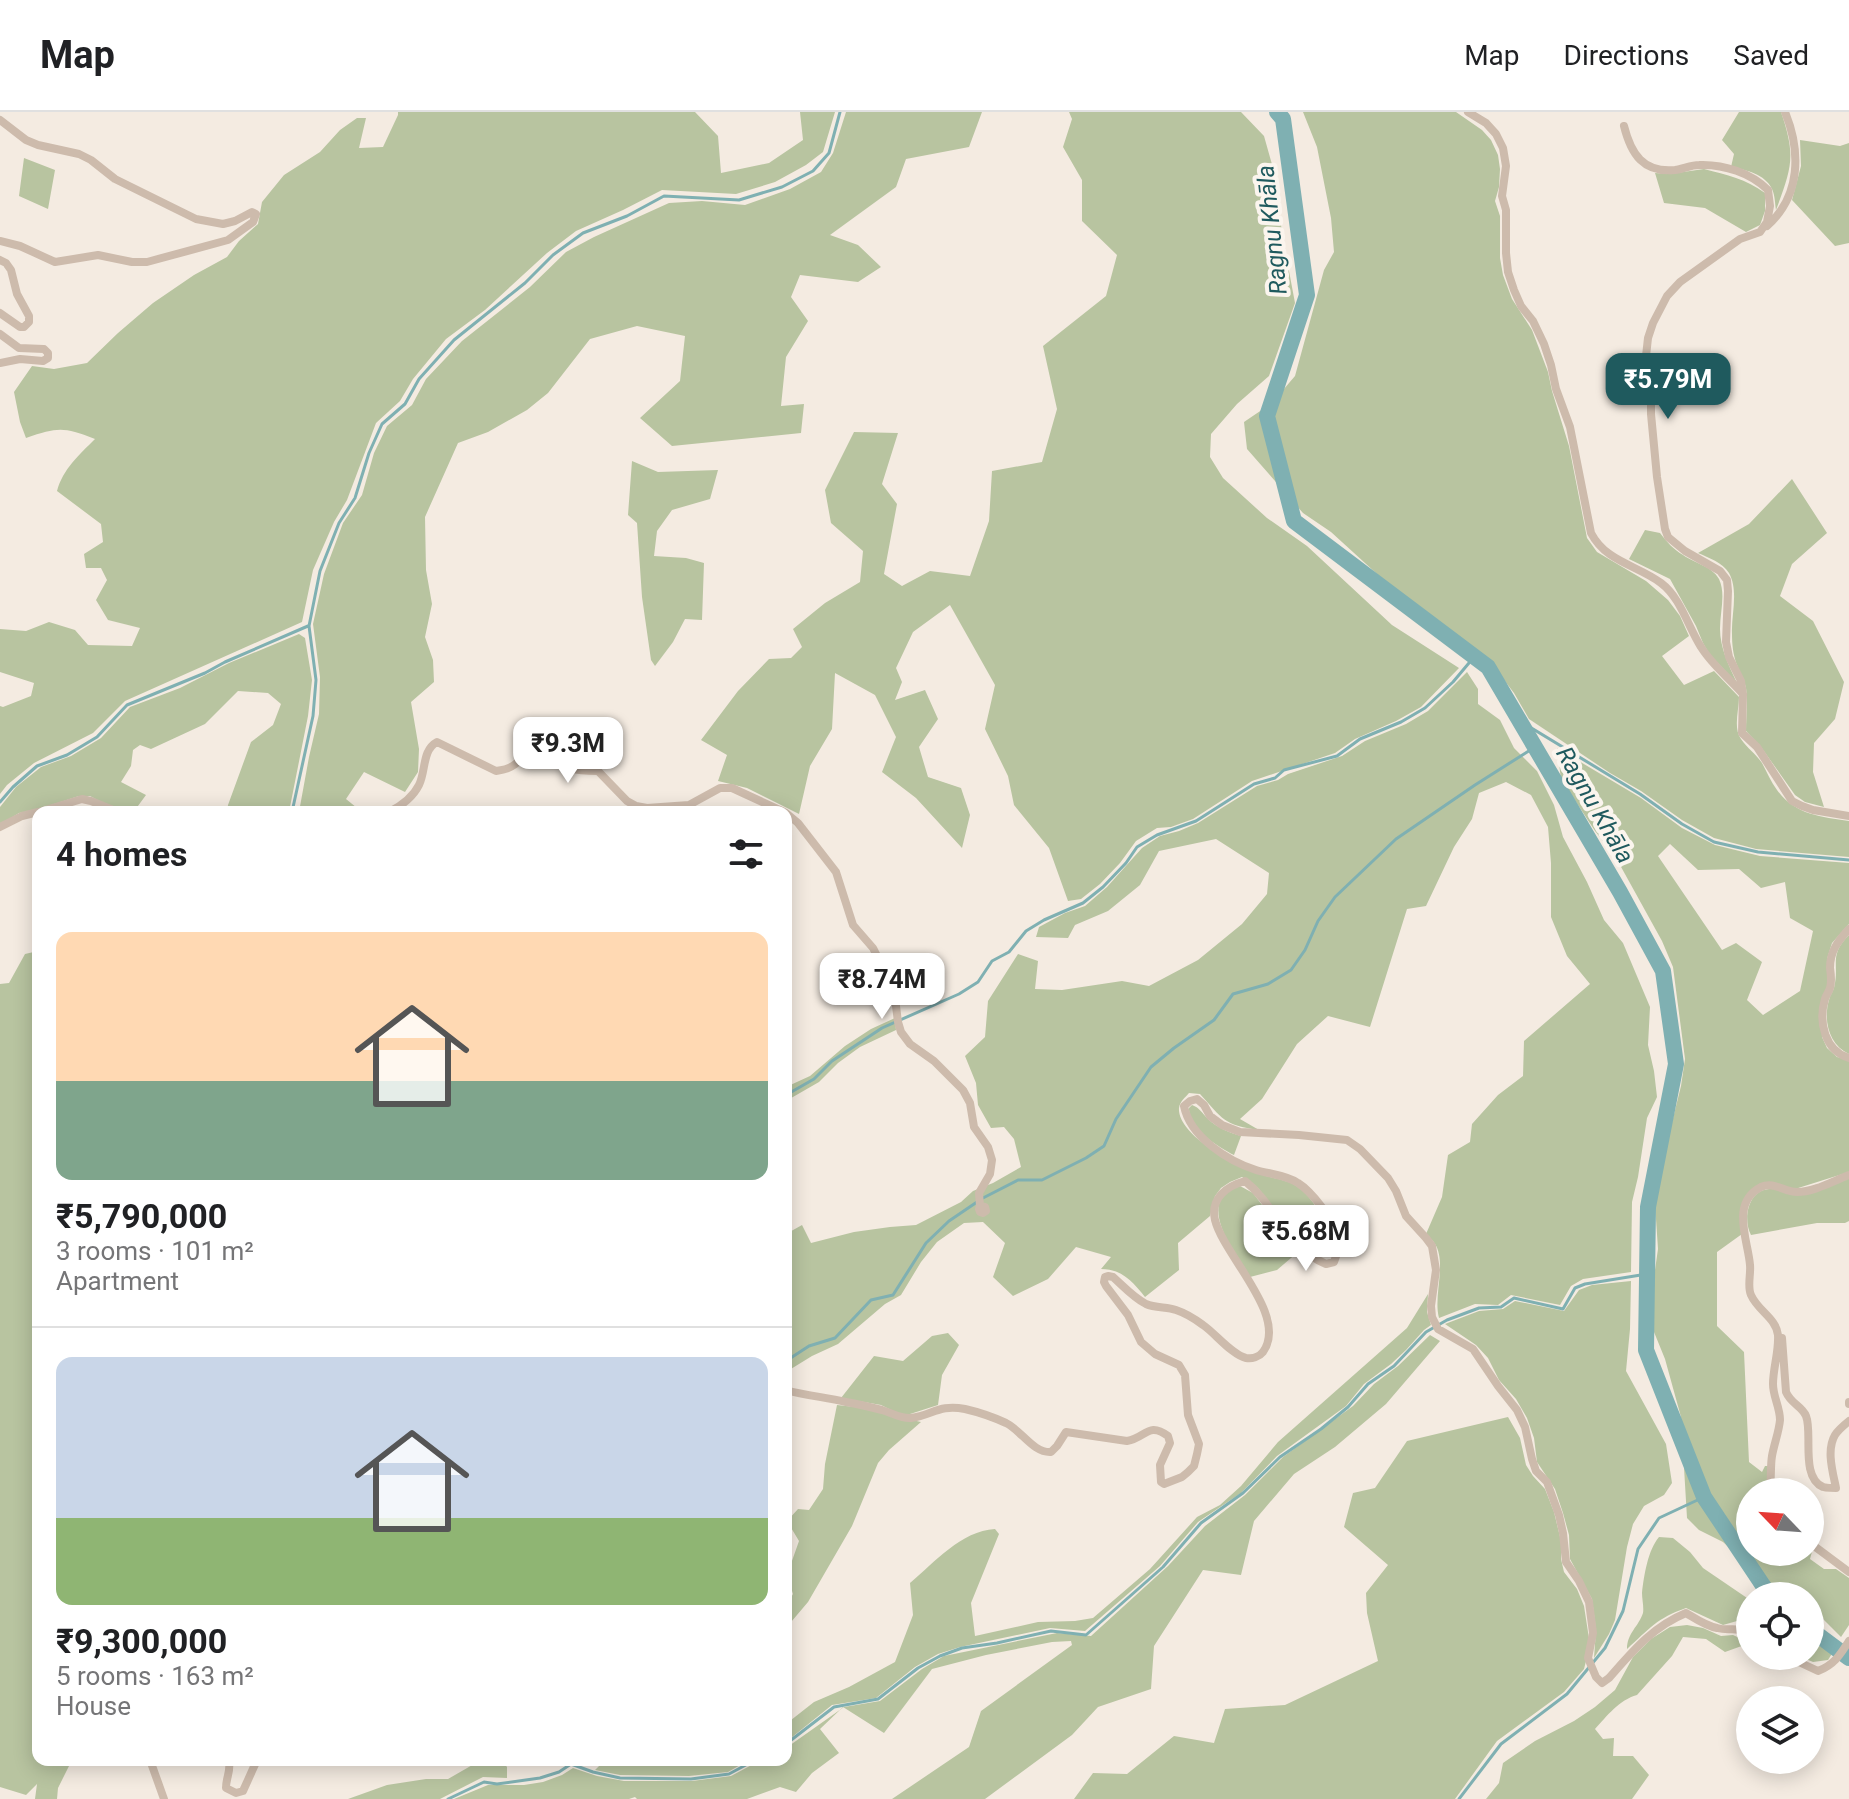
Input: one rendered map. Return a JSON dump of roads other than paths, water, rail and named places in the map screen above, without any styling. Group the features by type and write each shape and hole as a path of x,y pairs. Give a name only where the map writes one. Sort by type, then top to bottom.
{"street":[{"path":"1468,112 1486,123 1503,148 1506,166 1502,196 1506,210 1508,272 1521,306 1533,321 1551,365 1570,427 1591,533 1605,552 1664,584 1675,598 1700,646 1743,695"},
{"path":"1785,112 1794,143 1796,169 1782,208 1760,232 1740,239 1680,282 1667,296 1648,338 1645,365 1651,397 1657,477 1668,537 1720,571 1727,580 1726,642 1729,657 1741,681 1742,733 1757,747 1792,801 1813,810 1849,816"},
{"path":"0,120 26,140 79,154 127,185 196,219 223,224 252,212 256,214 253,222 228,240 147,262 98,255 55,262 20,246 0,241"},
{"path":"1624,126 1629,146 1639,160 1648,165 1662,170 1697,165 1719,166 1758,180 1768,190 1770,206 1767,222 1760,232"},
{"path":"0,260 11,270 29,322 20,327 0,313"},
{"path":"0,334 19,348 44,349 48,358 43,361 20,359 0,363"},
{"path":"398,806 418,787 428,751 437,742 496,771 506,770 539,746 546,746 557,752 570,768 598,771 627,801 636,806"},
{"path":"675,806 689,805 720,788 732,788 770,806"},
{"path":"58,806 82,799 103,806"},
{"path":"0,827 32,814"},
{"path":"792,818 836,872 853,925 873,948 894,990 901,1032 910,1044 934,1061 963,1090 970,1103 974,1127 988,1147 992,1160 990,1174 979,1193 980,1206"},
{"path":"1849,929 1836,944 1831,956 1830,988 1823,1009 1825,1036 1839,1055 1849,1058"},
{"path":"792,1392 847,1402 897,1417 911,1418 942,1407 968,1410 1006,1423 1044,1452 1051,1452 1066,1432 1127,1441 1156,1429 1168,1436 1170,1443 1160,1465 1161,1482 1164,1484 1182,1477 1194,1466 1199,1444 1188,1415 1185,1375 1179,1365 1155,1354 1141,1342 1128,1315 1106,1286 1105,1277 1113,1277 1147,1304 1191,1317 1246,1358 1258,1357 1269,1334 1267,1318 1215,1218 1219,1196 1227,1188 1245,1181 1256,1190 1285,1232 1307,1255 1326,1264 1334,1262 1339,1250 1334,1225 1297,1182 1254,1169 1208,1142 1186,1116 1184,1106 1197,1099 1210,1116 1240,1132 1347,1140 1388,1178 1406,1216 1432,1246 1436,1270 1431,1306 1438,1329 1473,1349 1517,1410 1525,1427 1536,1471 1547,1482 1559,1515 1566,1562 1589,1602 1593,1633 1588,1658 1602,1683 1660,1625 1686,1613 1714,1628 1736,1628"},
{"path":"1849,1175 1797,1192 1773,1185 1762,1186 1749,1197 1742,1218 1749,1248 1751,1295 1773,1321 1783,1340 1786,1392 1789,1400 1807,1418 1809,1464 1814,1480 1823,1488 1836,1488 1832,1462 1833,1439 1849,1421"},
{"path":"1771,1478 1780,1421 1773,1382 1777,1331"},
{"path":"1824,1553 1849,1572"},
{"path":"1824,1669 1837,1660 1849,1641"},
{"path":"152,1766 164,1799"},
{"path":"230,1766 226,1788 236,1793 243,1791 254,1766"}],"waterway":[{"path":"293,806 313,716 316,680 309,626 320,571 339,523 355,498 382,424 405,404 419,379 454,340 583,233 627,216 664,196 739,200 782,187 813,171 829,153 840,112"},
{"name":"Ragnu Khāla","path":"1277,112 1283,119 1307,295 1267,416 1294,521 1488,667 1663,971 1676,1064 1648,1207 1646,1350 1704,1497 1761,1582"},
{"path":"0,802 37,766 67,755 97,737 127,705 308,626"},
{"path":"792,1092 814,1079 832,1061 882,1028 959,994 978,982 992,961 1009,952 1026,931 1083,903 1103,887 1137,847 1157,835 1196,821 1254,784 1275,778 1284,770 1337,756 1360,739 1401,722 1425,708 1474,657"},
{"path":"1520,721 1714,842 1758,852 1849,860"},
{"path":"983,1198 1018,1180 1042,1180 1104,1146 1116,1119 1151,1067 1214,1020 1233,994 1268,984 1291,970 1335,897 1396,839 1535,747"},
{"path":"792,1357 809,1346 835,1338 871,1300 893,1295 926,1243 949,1221 977,1202"},
{"path":"792,1739 834,1707 878,1699 918,1668 962,1648 1051,1631 1086,1635 1163,1567 1201,1523 1243,1493 1280,1457 1348,1407 1368,1384 1394,1366 1426,1332 1447,1320 1479,1308 1501,1307 1514,1298 1563,1309 1575,1288 1647,1274"},
{"path":"1459,1799 1501,1744 1567,1694 1605,1648 1623,1611 1638,1549 1659,1518 1704,1497"},
{"name":"Ragnu Khāla","path":"1824,1639 1849,1658"},
{"path":"448,1799 484,1782 497,1784 540,1778 568,1766"},
{"path":"576,1766 620,1778 691,1779 729,1774 744,1766"}]}
